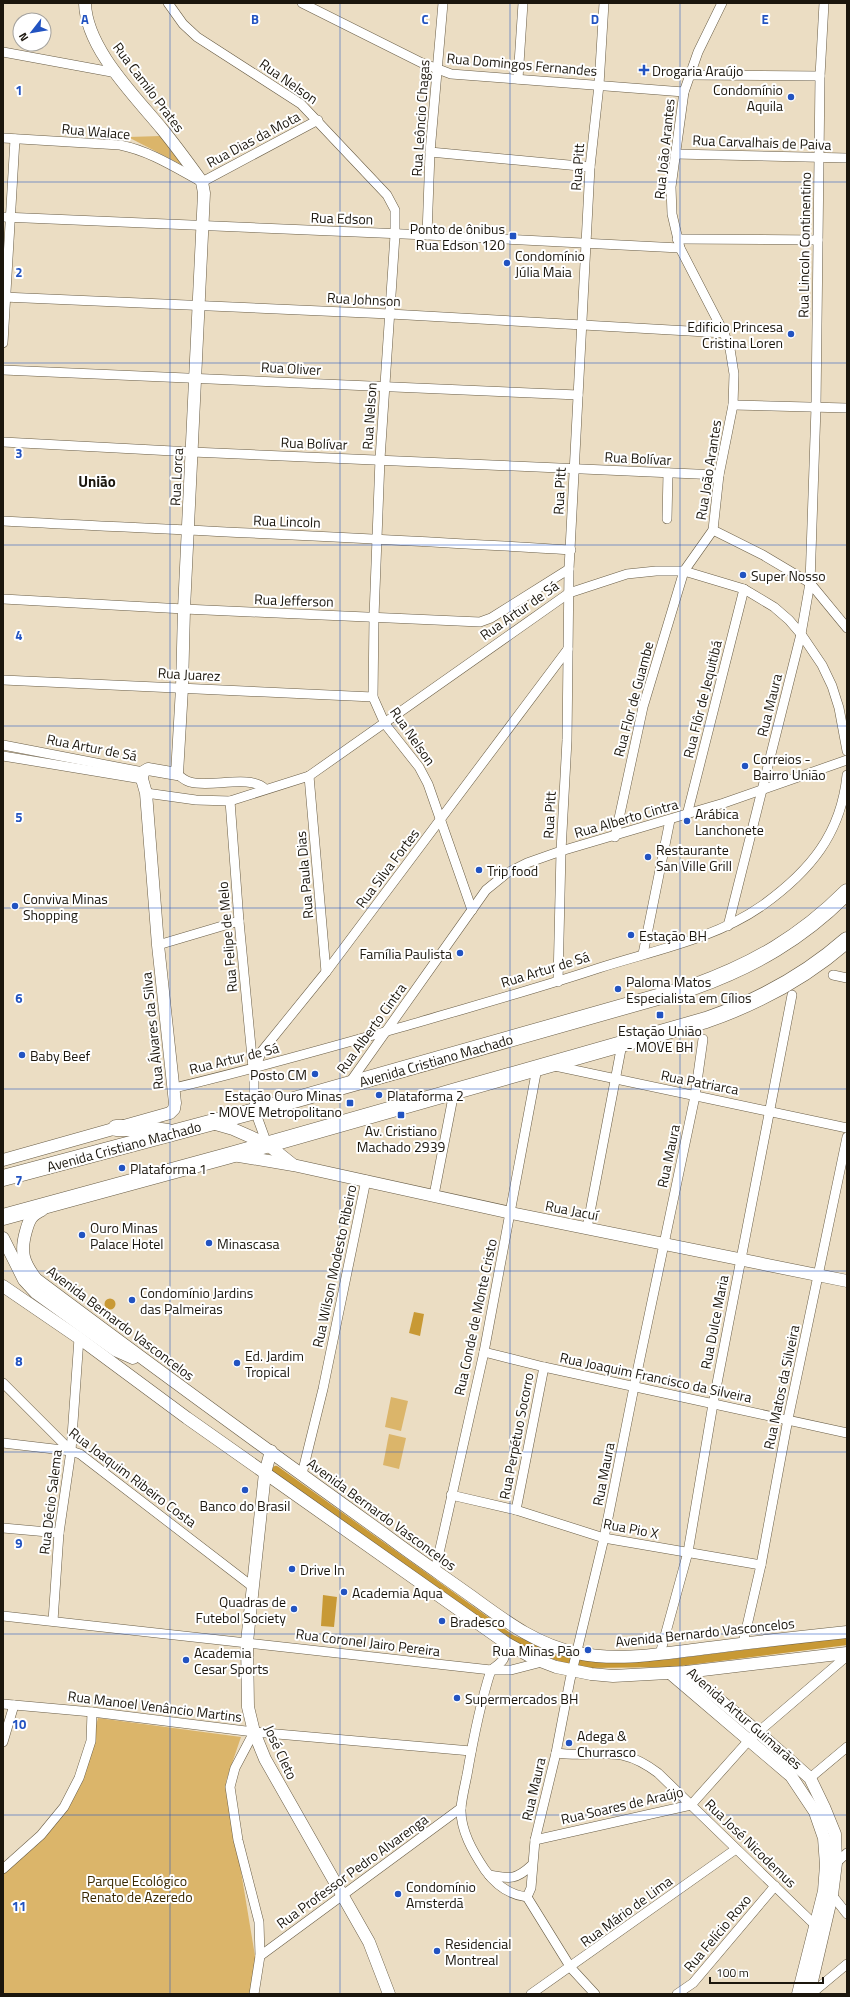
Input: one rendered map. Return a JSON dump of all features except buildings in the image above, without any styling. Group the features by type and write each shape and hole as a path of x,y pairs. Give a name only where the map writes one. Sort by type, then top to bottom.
{"highway":[{"name":"Avenida Cristiano Machado","path":"3,1178 255,1112 693,988 746,966 774,951 801,931 847,892"},
{"path":"3,1217 454,1092 706,1020 759,999 792,981 847,940"},
{"path":"116,1128 140,1128 176,1133"}],"main road":[{"name":"Rua Camilo Prates","path":"85,3 85,13 90,30 117,73 170,139 202,182"},
{"name":"Rua Lorca","path":"176,774 182,688 184,609 200,306 203,227 202,182"},
{"name":"Rua Artur de Sá","path":"142,775 148,769 176,774"},
{"name":"Rua Álvares da Silva","path":"3,1160 170,1113 174,1109 174,1088 158,945 146,793 142,775"},
{"name":"Rua Jacuí","path":"211,1123 233,1129 267,1144 293,1165"},
{"name":"Rua Jacuí","path":"232,1154 366,1180 510,1213 847,1281"},
{"name":"Avenida Bernardo Vasconcelos","path":"54,1204 35,1213 30,1218 22,1244 27,1267 36,1279 156,1369 435,1571 525,1634 558,1648 577,1653 593,1656 620,1657 660,1654 847,1632"},
{"path":"3,1229 14,1262"},
{"path":"3,1238 24,1280 36,1293 80,1332 187,1418 506,1643 542,1662 572,1671 613,1676 686,1672 847,1655"},
{"path":"3,1286 80,1332 156,1369"},
{"path":"187,1418 191,1407 200,1400"},
{"name":"José Cleto","path":"271,1451 265,1473 247,1642 248,1706 254,1732 265,1759 369,1942 386,1992"},
{"name":"Avenida Artur Guimarães","path":"686,1672 754,1735 791,1776 815,1812 824,1838 826,1865 824,1891 798,1994"},
{"name":"Avenida Artur Guimarães","path":"670,1673 810,1778 824,1807 835,1834 836,1863 832,1895 810,1994"},
{"path":"791,1776 800,1781 810,1778"}],"street":[{"name":"Rua Nelson","path":"168,3 190,31 296,101 318,120 387,195 395,210 395,235 380,459 374,617 373,697 385,724 419,767 428,784 472,910"},
{"name":"Rua Domingos Fernandes","path":"302,3 437,70 451,74 684,92"},
{"name":"Rua Leôncio Chagas","path":"427,235 430,152 443,3"},
{"path":"518,80 523,3"},
{"name":"Rua Pitt","path":"558,982 561,851 567,740 569,569 590,167 599,85 604,3"},
{"name":"Rua João Arantes","path":"684,571 713,530 720,475 733,405 734,374 730,349 724,333 678,244 672,214 671,187 684,92 689,75 710,25 722,3"},
{"name":"Rua Lincoln Continentino","path":"810,583 816,408 820,76 824,3"},
{"path":"3,52 117,73"},
{"path":"689,75 820,76"},
{"name":"Rua Dias da Mota","path":"202,182 318,120"},
{"name":"Rua Walace","path":"3,138 132,147 144,151 202,182"},
{"path":"3,343 7,218 15,139"},
{"path":"430,152 590,167"},
{"name":"Rua Carvalhais de Paiva","path":"675,154 847,158"},
{"name":"Rua Edson","path":"7,218 586,242 678,244 818,240"},
{"name":"Rua Johnson","path":"4,298 390,314 724,333"},
{"name":"Rua Oliver","path":"3,370 196,377 384,388 578,395"},
{"path":"733,405 847,408"},
{"name":"Rua Bolívar","path":"3,442 192,452 720,475"},
{"path":"667,519 668,473"},
{"name":"Rua Lincoln","path":"3,521 188,531 378,538 571,550"},
{"path":"713,530 763,555 810,583 847,628"},
{"name":"Rua Jefferson","path":"3,599 184,609 480,622 491,618 569,569"},
{"name":"Rua Artur de Sá","path":"146,793 196,800 230,801 309,776 385,724 569,593 627,574 684,571 744,589 774,607 801,634 822,665 832,686 839,708 847,751"},
{"name":"Rua Flor de Guambe","path":"614,836 643,707 684,571"},
{"name":"Rua Maura","path":"728,926 801,634 810,583"},
{"name":"Rua Flôr de Jequitibá","path":"687,815 744,589"},
{"name":"Rua Silva Fortes","path":"255,1112 254,1070 262,1051 326,972 568,649"},
{"name":"Rua Juarez","path":"3,680 373,697"},
{"name":"Rua Artur de Sá","path":"3,745 142,775"},
{"name":"Rua Artur de Sá","path":"3,756 142,775"},
{"name":"Rua Alberto Cintra","path":"347,1085 486,890 507,873 527,863 561,851 687,815 847,760"},
{"name":"Rua Artur de Sá","path":"176,774 187,782 245,782 261,786 265,790"},
{"name":"Rua Artur de Sá","path":"174,1088 254,1070 558,982 643,954 686,942 728,926 762,906 786,887 810,864 828,839 840,813 847,775"},
{"name":"Rua Paula Dias","path":"309,776 326,972"},
{"name":"Rua Felipe de Melo","path":"230,801 239,921 254,1070"},
{"path":"643,954 670,820"},
{"path":"158,945 239,921"},
{"path":"833,975 847,978"},
{"name":"Rua Dulce Maria","path":"660,1654 688,1552 713,1404 792,995"},
{"name":"Rua Maura","path":"527,1897 531,1888 535,1840 556,1753 572,1671 604,1538 695,1096 703,1039"},
{"path":"587,1228 622,1044"},
{"name":"Rua Patriarca","path":"543,1066 771,1110 847,1128"},
{"name":"Rua Conde de Monte Cristo","path":"435,1571 484,1352 510,1213 543,1066"},
{"path":"434,1195 454,1092"},
{"path":"255,1112 267,1144"},
{"name":"Rua Matos da Silveira","path":"743,1644 761,1565 788,1419 847,1137"},
{"name":"Rua Wilson Modesto Ribeiro","path":"302,1474 323,1389 366,1180"},
{"name":"Rua Décio Salema","path":"53,1621 59,1533 71,1451 80,1332"},
{"name":"Rua Joaquim Francisco da Silveira","path":"484,1352 544,1367 847,1433"},
{"name":"Rua Perpétuo Socorro","path":"516,1510 544,1367"},
{"name":"Rua Joaquim Ribeiro Costa","path":"3,1383 71,1451 80,1454 253,1587"},
{"path":"3,1443 71,1451"},
{"name":"Rua Pio X","path":"451,1495 516,1510 604,1538 761,1565"},
{"path":"3,1528 59,1533"},
{"name":"Rua Coronel Jairo Pereira","path":"3,1616 491,1670 511,1670 542,1662"},
{"path":"506,1643 506,1655 502,1663 491,1670 471,1751 461,1808 463,1824 468,1839 489,1875 503,1889 514,1896 527,1897 571,1968 595,1994"},
{"name":"Rua Soares de Araújo","path":"535,1840 691,1805 754,1735 847,1655"},
{"name":"Rua Manoel Venâncio Martins","path":"3,1704 92,1712 254,1732 471,1751"},
{"path":"3,1742 14,1705"},
{"path":"3,1869 42,1835 64,1807 79,1778 91,1742 92,1712"},
{"path":"254,1732 235,1768 230,1787 238,1840 259,1922 260,1956 254,1994"},
{"path":"810,1778 847,1747"},
{"name":"Rua José Nicodemus","path":"556,1753 570,1755 606,1752 623,1754 643,1762 658,1773 815,1925"},
{"name":"Rua Professor Pedro Alvarenga","path":"260,1956 344,1896 461,1808"},
{"name":"Rua Mário de Lima","path":"532,1994 571,1968 736,1849"},
{"path":"836,1863 847,1853"},
{"path":"489,1875 509,1879 522,1875 532,1865"},
{"name":"Rua Felício Roxo","path":"676,1994 693,1983 775,1886"},
{"path":"832,1895 847,1914"},
{"path":"810,1994 847,1964"}],"green space":[{"path":"161,136 184,166 128,137"},
{"path":"391,1397 408,1401 401,1431 385,1427"},
{"path":"389,1434 406,1438 399,1469 383,1465"},
{"name":"Parque Ecológico Renato de Azeredo","path":"98,1718 241,1737 226,1781 256,1962 250,1994 3,1994 3,1872 43,1835 80,1786"}],"shaded area":[{"path":"110,1298 114,1300 116,1304 114,1308 110,1310 106,1308 104,1304 106,1300"},
{"path":"414,1312 424,1314 420,1336 409,1333"},
{"path":"323,1595 337,1597 334,1627 321,1626"}],"waterway":[{"path":"276,1470 512,1639 562,1658 586,1664 672,1663 847,1641"}],"place":[{"name":"Drogaria Araújo","path":"644,70"},
{"name":"Condomínio Aquila","path":"791,97"},
{"name":"Ponto de ônibus Rua Edson 120","path":"513,236"},
{"name":"Condomínio Júlia Maia","path":"507,263"},
{"name":"Edificio Princesa Cristina Loren","path":"791,334"},
{"name":"Super Nosso","path":"743,575"},
{"name":"Correios - Bairro União","path":"745,766"},
{"name":"Arábica Lanchonete","path":"687,821"},
{"name":"Restaurante San Ville Grill","path":"648,857"},
{"name":"Trip food","path":"479,870"},
{"name":"Conviva Minas Shopping","path":"15,906"},
{"name":"Estação BH","path":"631,935"},
{"name":"Família Paulista","path":"460,953"},
{"name":"Paloma Matos Especialista em Cílios","path":"618,989"},
{"name":"Estação União - MOVE BH","path":"660,1015"},
{"name":"Baby Beef","path":"22,1055"},
{"name":"Posto CM","path":"315,1074"},
{"name":"Plataforma 2","path":"379,1095"},
{"name":"Estação Ouro Minas - MOVE Metropolitano","path":"350,1103"},
{"name":"Av. Cristiano Machado 2939","path":"401,1115"},
{"name":"Plataforma 1","path":"122,1168"},
{"name":"Ouro Minas Palace Hotel","path":"82,1235"},
{"name":"Minascasa","path":"209,1243"},
{"name":"Condomínio Jardins das Palmeiras","path":"132,1300"},
{"name":"Ed. Jardim Tropical","path":"237,1363"},
{"name":"Banco do Brasil","path":"245,1490"},
{"name":"Drive In","path":"292,1569"},
{"name":"Academia Aqua","path":"344,1592"},
{"name":"Quadras de Futebol Society","path":"294,1609"},
{"name":"Bradesco","path":"442,1621"},
{"name":"Rua Minas Pão","path":"588,1650"},
{"name":"Academia Cesar Sports","path":"186,1660"},
{"name":"Supermercados BH","path":"457,1698"},
{"name":"Adega & Churrasco","path":"569,1743"},
{"name":"Condomínio Amsterdã","path":"398,1894"},
{"name":"Residencial Montreal","path":"437,1951"}],"district":[{"name":"União","path":"97,481"}]}
